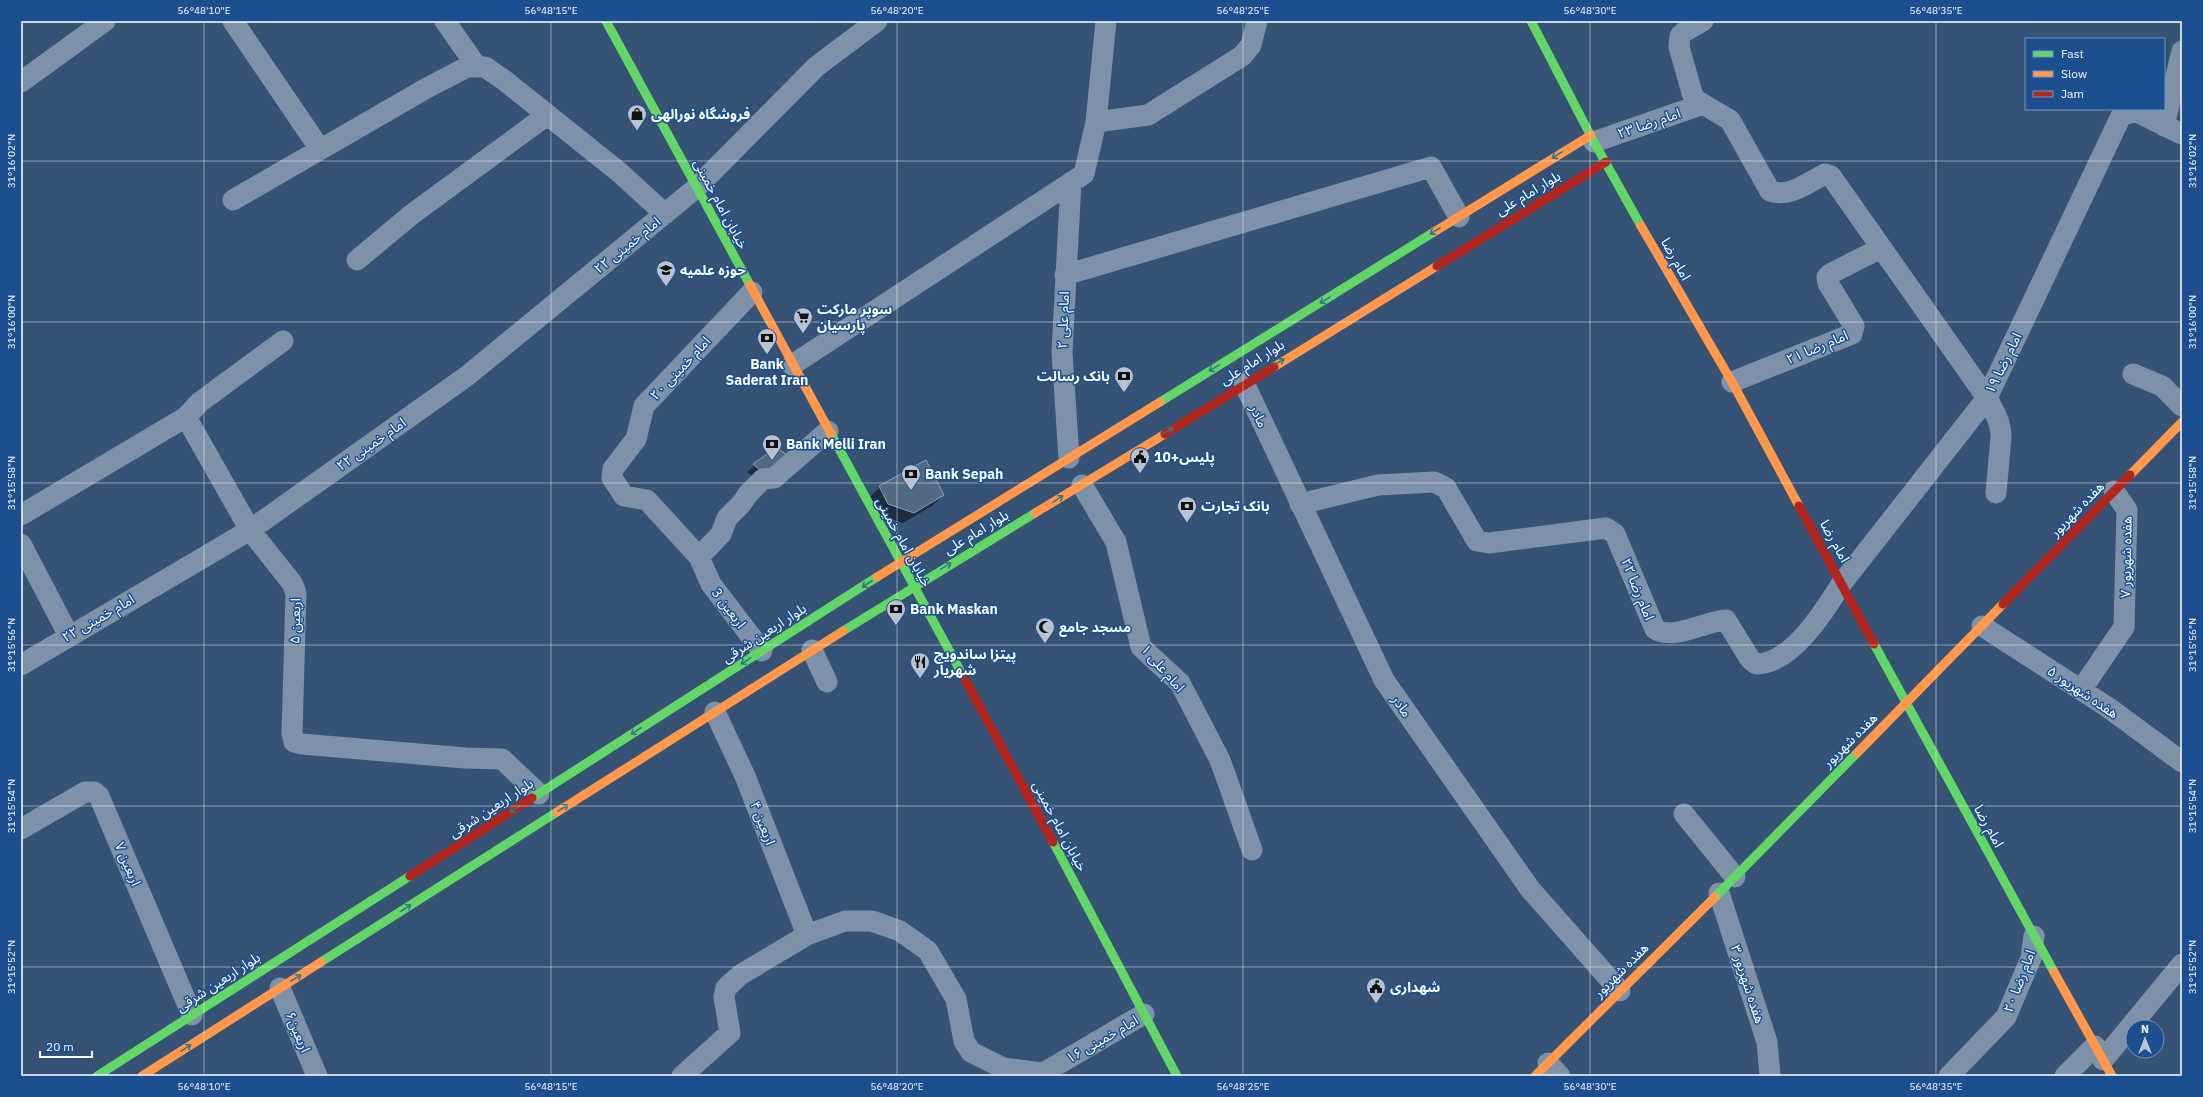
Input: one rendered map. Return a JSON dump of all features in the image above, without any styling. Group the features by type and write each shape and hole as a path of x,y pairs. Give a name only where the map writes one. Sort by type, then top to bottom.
{"street":[{"path":"21,82 105,21"},
{"path":"233,21 320,149"},
{"path":"445,21 477,67"},
{"name":"خیابان امام خمینی","path":"606,21 1177,1076"},
{"name":"امام خمینی ۲۲","path":"21,665 250,530 467,376 696,188 817,66 877,21"},
{"path":"792,365 1084,174 1096,122 1106,21"},
{"path":"1096,122 1148,115 1242,56 1251,45 1257,21"},
{"name":"امام رضا","path":"1531,21 1592,138 1674,285 1732,382 1842,583 1906,704 2103,1061"},
{"path":"1675,29 1684,32 1703,21"},
{"path":"1675,29 1692,93 1696,100 1730,120 1770,192 1779,195 1788,193 1825,174 1831,176 1987,398 2001,428 1996,493"},
{"path":"2173,130 2182,51"},
{"path":"233,200 432,86 467,68 485,67 504,80 619,172 665,214"},
{"name":"امام رضا ۲۳","path":"1592,138 1703,104"},
{"name":"امام رضا ۱۹","path":"1842,583 1987,398 2121,116 2135,111 2173,130"},
{"path":"357,260 411,215 547,114"},
{"name":"بلوار امام علی","path":"900,563 1459,217 1592,138"},
{"name":"بلوار امام علی","path":"913,586 1606,162"},
{"path":"1065,275 1431,167 1459,217"},
{"name":"امام علی ۲","path":"1069,458 1062,352 1071,182"},
{"name":"امام رضا ۲۱","path":"1732,382 1852,334 1854,326 1828,283 1827,277 1830,274 1881,248"},
{"name":"امام خمینی ۲۰","path":"647,500 624,496 612,478 613,469 636,439 644,406 752,292"},
{"path":"21,515 186,417 200,402 283,341"},
{"path":"2133,374 2162,386 2182,406"},
{"name":"مادر","path":"1244,383 1384,680 1530,889 1620,991"},
{"name":"اربعین ۵","path":"186,417 250,530 292,583 296,593 292,733 294,742 302,744 465,758 502,759 539,794"},
{"name":"هفده شهریور","path":"1548,1072 1620,991 1906,704 2182,422"},
{"path":"699,557 721,534 728,518 763,479 774,478 828,431"},
{"name":"امام رضا ۲۲","path":"1300,504 1378,485 1434,482 1446,488 1477,541 1489,543 1606,528 1615,534 1655,629 1660,632 1674,633 1717,620 1726,620 1750,659 1756,664 1762,664 1792,648 1828,606 1842,583"},
{"name":"امام علی ۱","path":"1082,484 1116,542 1141,647 1180,683 1220,760 1252,850"},
{"name":"هفده شهریور ۷","path":"2081,690 2124,626 2128,510 2114,491"},
{"name":"اربعین 3","path":"647,500 699,557 711,584 762,651"},
{"path":"21,544 69,636"},
{"name":"بلوار اربعین شرقی","path":"97,1076 900,563"},
{"path":"142,1076 913,586"},
{"name":"هفده شهریور ۵","path":"1982,626 2081,690 2182,762"},
{"path":"812,650 827,682"},
{"name":"اربعین ۴","path":"714,712 745,776 807,935"},
{"name":"اربعین ۷","path":"21,829 85,792 94,792 99,796 192,1015"},
{"path":"1684,814 1735,877"},
{"name":"هفده شهریور ۳","path":"1719,893 1767,1042 1770,1076"},
{"path":"682,1076 730,1033 724,997 726,988 740,975 807,935 846,921 872,921 900,932 928,952 942,972 956,999 964,1041 972,1052 1003,1068 1040,1075"},
{"name":"امام رضا ۲۰","path":"1949,1076 2006,1017 2031,958 2034,936"},
{"path":"2065,1076 2103,1061 2182,964"},
{"name":"اربعین۶","path":"280,988 316,1076"},
{"name":"امام خمینی ۱۶","path":"1040,1075 1144,1014"}],"building":[{"name":"Bank Melli Iran","path":"776,448 791,457 768,477 753,464"},
{"name":"Bank Sepah","path":"926,460 944,495 914,513 888,504 879,486"}],"traffic: fast":[{"path":"606,21 750,285"},
{"path":"1531,21 1594,142 1641,226"},
{"path":"1160,402 1434,232"},
{"path":"831,434 962,674"},
{"path":"843,631 1035,513"},
{"path":"532,798 877,577"},
{"path":"1874,644 2054,972"},
{"path":"1715,897 1857,753"},
{"path":"321,962 557,812"},
{"path":"1053,842 1177,1076"},
{"path":"97,1076 410,876"}],"traffic: slow":[{"path":"1434,232 1591,135"},
{"path":"1641,226 1732,382 1799,506"},
{"path":"1274,367 1437,266"},
{"path":"750,285 831,434"},
{"path":"877,577 1160,402"},
{"path":"2130,475 2182,422"},
{"path":"1035,513 1165,434"},
{"path":"1857,753 2003,604"},
{"path":"557,812 843,631"},
{"path":"1535,1076 1715,897"},
{"path":"142,1076 321,962"},
{"path":"2054,972 2112,1076"}],"traffic: jam":[{"path":"1437,266 1606,162"},
{"path":"1165,434 1274,367"},
{"path":"2003,604 2130,475"},
{"path":"1799,506 1874,644"},
{"path":"962,674 1053,842"},
{"path":"410,876 532,798"}],"place":[{"name":"فروشگاه نورالهی","path":"637,131"},
{"name":"حوزه علمیه","path":"666,287"},
{"name":"سوپر مارکت پارسیان","path":"803,334"},
{"name":"Bank Saderat Iran","path":"767,355"},
{"name":"بانک رسالت","path":"1124,393"},
{"name":"Bank Melli Iran","path":"772,461"},
{"name":"پلیس+10","path":"1140,474"},
{"name":"Bank Sepah","path":"911,491"},
{"name":"بانک تجارت","path":"1187,523"},
{"name":"Bank Maskan","path":"896,626"},
{"name":"مسجد جامع","path":"1045,644"},
{"name":"پیتزا ساندویچ شهریار","path":"920,679"},
{"name":"شهداری","path":"1376,1004"}]}
